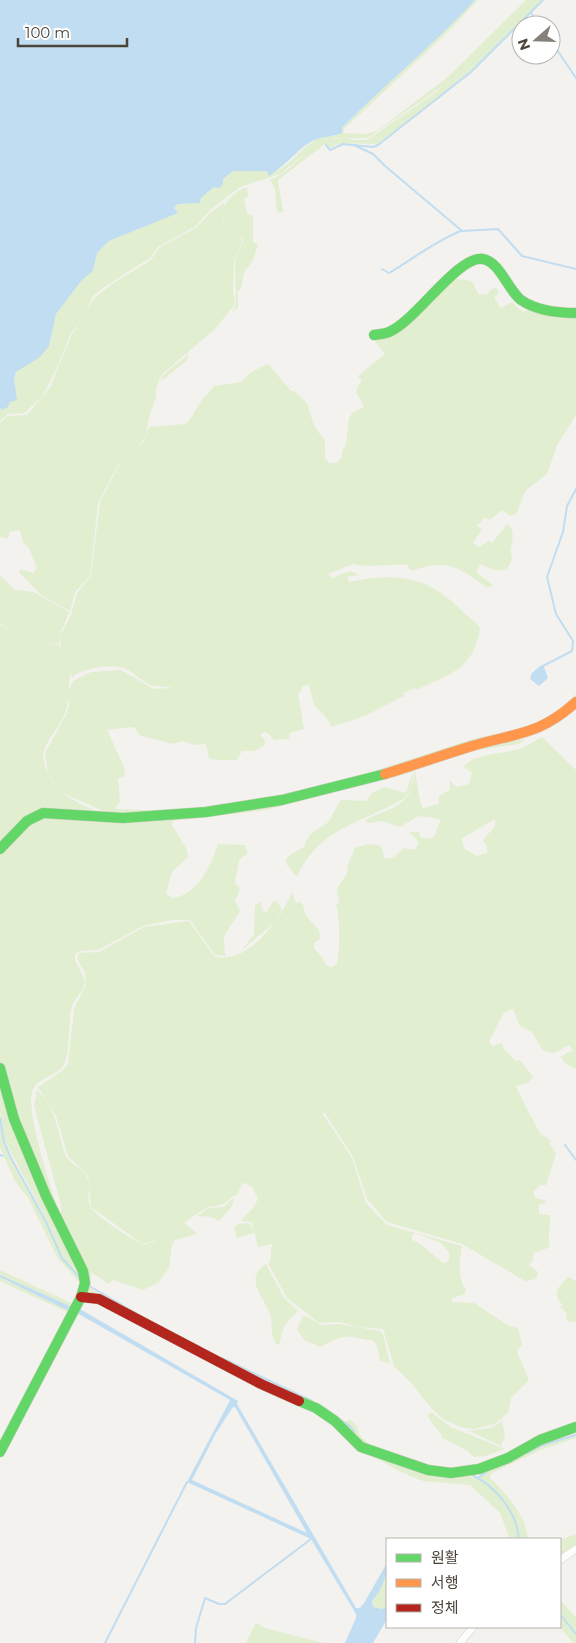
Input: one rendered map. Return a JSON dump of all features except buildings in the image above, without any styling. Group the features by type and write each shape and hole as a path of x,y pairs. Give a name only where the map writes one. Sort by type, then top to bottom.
{"street":[{"path":"374,335 388,333 393,330 430,299 461,266 480,257 485,257 492,262 512,293 531,306 555,312 576,313"},
{"path":"0,848 28,820 44,814 66,813 115,818 200,813 238,808 371,779 469,747 537,731 558,720 576,702"},
{"path":"0,1068 18,1127 46,1196 83,1271 85,1283 82,1297 0,1452"},
{"path":"82,1297 99,1300 253,1380 316,1408 336,1421 360,1447 428,1470 445,1473 479,1469 508,1458 540,1440 576,1427"},
{"path":"561,1559 576,1549"},
{"path":"460,1643 473,1628"}],"green space":[{"path":"475,0 478,0 446,34 344,129 344,133 365,134 377,131 449,76 526,0 542,0 527,15 511,15 511,31 470,71 440,97 377,144 342,143 329,148 325,144 278,180 283,212 277,213 275,189 270,180 278,176 302,156 280,174 240,187 210,210 196,226 158,247 150,258 93,296 84,315 70,335 58,366 42,397 24,413 8,414 0,421 0,408 2,410 8,407 16,372 39,357 49,346 56,314 82,280 93,271 97,253 109,241 178,213 174,207 177,204 199,203 201,198 233,171 267,171 269,175 286,165 314,141 327,136 335,136","holes":["444,85 369,139 343,139 368,138"]},
{"path":"243,188 247,188 248,197 244,198 247,214 253,216 253,242 258,244 253,260 244,272 241,289 238,291 238,308 232,312 236,304 235,261 243,241 227,224 223,213 226,203"},
{"path":"224,203 223,220 240,236 242,242 234,262 233,289 235,304 216,328 162,374 156,388 156,398 150,413 146,435 137,449 117,467 98,503 90,576 75,592 70,611 41,595 19,572 21,569 33,573 37,568 29,548 23,542 20,530 9,532 9,537 6,539 0,536 0,423 8,416 27,415 50,388 71,336 94,298 115,282 151,260 159,248 197,227 211,212"},
{"path":"451,278 472,281 479,295 488,294 491,289 496,288 499,292 494,298 501,308 512,302 523,312 531,308 546,312 576,315 576,415 557,445 547,474 526,490 516,514 510,516 502,510 490,520 484,518 477,526 482,529 473,543 480,547 488,541 492,543 507,524 512,529 512,558 507,568 495,570 480,564 476,572 493,585 488,588 460,570 444,565 434,565 411,571 407,565 366,566 353,564 328,574 332,578 350,571 360,575 347,577 349,582 383,577 412,580 438,591 479,627 472,654 466,662 450,674 417,690 414,688 404,693 404,696 367,715 332,727 325,716 314,705 309,685 302,686 302,690 298,693 304,729 290,733 289,739 274,740 268,733 264,732 260,735 265,740 265,745 254,751 242,751 237,760 209,758 206,744 195,745 182,741 173,744 139,735 135,728 131,727 107,730 124,767 125,776 118,778 120,801 115,809 171,811 238,804 349,779 476,738 531,727 559,712 576,694 576,700 559,717 543,726 517,735 462,747 380,773 237,806 184,813 112,815 65,794 55,785 48,773 45,753 65,717 69,706 68,693 73,681 91,672 121,670 154,689 173,688 150,685 134,673 115,666 91,669 72,677 61,653 60,636 71,615 77,593 91,576 100,502 118,467 144,441 149,427 185,424 214,386 241,382 251,372 268,364 291,391 294,391 307,403 314,426 325,441 325,458 329,463 337,463 342,457 342,451 346,445 349,418 353,412 364,407 357,395 357,390 362,381 358,376 385,354 372,337 392,332 425,305"},
{"path":"189,354 187,360 160,382 163,375"},
{"path":"0,575 15,590 34,592 69,612 60,635 59,644 42,643 59,645 70,673 67,707 46,746 43,757 49,777 62,793 80,804 109,816 43,812 0,845 0,625 22,637 0,624"},
{"path":"542,737 576,770 576,1069 567,1065 560,1057 573,1050 569,1045 554,1053 543,1051 532,1032 520,1026 513,1009 504,1013 489,1041 492,1046 502,1043 504,1049 516,1061 520,1060 533,1077 528,1083 516,1086 539,1131 551,1141 550,1144 556,1154 546,1185 540,1185 533,1192 535,1198 545,1200 546,1203 539,1205 539,1214 550,1215 550,1247 534,1253 532,1262 528,1264 538,1272 536,1279 525,1281 462,1244 387,1222 367,1199 353,1157 325,1113 322,1113 352,1158 366,1203 387,1225 462,1246 460,1275 466,1289 465,1294 452,1298 452,1302 474,1303 509,1326 518,1328 522,1344 517,1352 529,1380 511,1398 508,1413 494,1424 474,1429 460,1427 443,1419 432,1409 412,1384 394,1366 383,1329 358,1327 340,1322 319,1323 287,1298 268,1263 270,1262 272,1244 258,1247 252,1222 240,1221 253,1208 258,1199 252,1187 246,1183 242,1184 237,1195 231,1197 225,1203 206,1208 165,1236 149,1243 141,1243 91,1207 88,1176 68,1156 56,1116 38,1087 62,1071 68,1064 74,1009 86,985 85,972 77,959 79,953 99,952 144,927 189,921 214,956 226,957 238,954 261,938 271,927 280,915 292,892 296,903 302,903 305,913 319,931 320,939 314,943 314,948 325,964 331,967 337,964 339,952 339,925 336,905 339,903 337,888 347,874 348,865 355,848 368,844 381,846 385,859 394,857 404,848 415,850 419,842 409,832 419,832 420,837 427,839 434,837 441,819 418,816 400,827 383,821 368,823 365,820 394,807 407,797 414,780 415,767 469,749 526,739 519,744 472,751 415,770 423,808 439,804 439,796 450,790 450,780 456,787 469,784 472,772 463,767 469,762 483,756 522,748","holes":["495,819 495,826 483,840 487,846 487,853 477,856 465,849 461,839","415,1233 441,1243 449,1253 449,1261 444,1263 422,1245 412,1240 412,1235"]},
{"path":"413,768 413,772 266,810 173,821 172,825 187,850 188,857 172,872 166,893 172,898 181,896 196,885 207,870 218,844 245,845 248,853 239,860 235,883 240,889 235,901 240,911 224,936 225,956 215,955 190,920 172,920 143,926 98,950 80,951 75,954 75,960 85,981 71,1009 66,1061 60,1070 36,1085 31,1098 35,1128 57,1205 57,1215 16,1117 0,1061 0,851 28,825 44,816 190,817"},
{"path":"413,773 412,787 405,798 343,828 329,837 306,861 297,877 287,865 286,859 304,847 309,837 329,821 341,800 366,801 372,793 385,787 406,793"},
{"path":"260,901 263,911 266,912 274,901 282,909 276,921 242,950 254,934 255,906"},
{"path":"0,1077 10,1113 44,1196 83,1279 83,1287 0,1449 0,1442 69,1313 0,1281 0,1277 69,1311 72,1307 0,1275 0,1270 73,1304 81,1284 58,1259 28,1198 15,1181 0,1147 0,1124 7,1150 13,1163 64,1260 81,1280 62,1256 47,1221 5,1141 0,1112"},
{"path":"37,1090 44,1097 53,1113 66,1156 87,1178 89,1204 97,1214 144,1245 154,1242 185,1223 197,1234 175,1240 172,1245 169,1268 159,1282 143,1290 113,1280 109,1284 91,1272 91,1289 146,1321 317,1404 350,1427 367,1449 344,1427 90,1298 61,1220 61,1205 34,1106"},
{"path":"234,1197 232,1206 219,1221 212,1217 197,1216 208,1208 224,1207"},
{"path":"248,1223 252,1226 254,1233 237,1238 234,1229 238,1224"},
{"path":"266,1264 284,1298 298,1311 285,1326 280,1344 277,1345 274,1341 269,1311 255,1281 256,1275"},
{"path":"569,1277 576,1281 576,1322 567,1321 566,1312 560,1307 563,1305 557,1297 560,1286"},
{"path":"304,1315 321,1325 339,1324 380,1331 383,1334 390,1363 380,1361 378,1349 374,1341 346,1337 336,1339 320,1347 304,1340 297,1329"},
{"path":"431,1412 451,1427 505,1449 486,1456 474,1457 468,1451 442,1438 440,1432 429,1418 428,1415"},
{"path":"350,1419 357,1426 360,1435 372,1447 363,1441 345,1422"},
{"path":"502,1421 505,1436 501,1446 469,1431 490,1428"},
{"path":"576,1436 576,1438 541,1450 490,1474 490,1478 509,1498 524,1522 528,1538 520,1538 516,1521 507,1504 480,1478 486,1472 541,1447"},
{"path":"365,1452 455,1476 467,1476 480,1480 496,1492 503,1501 514,1520 519,1538 510,1538 500,1513 470,1485 423,1481 401,1472"},
{"path":"576,1534 576,1547 561,1558 561,1540"},
{"path":"386,1576 386,1607 383,1609 373,1607 372,1601"},
{"path":"561,1601 576,1617 576,1633 561,1614"},
{"path":"561,1616 576,1635 576,1643 573,1643 561,1628"},
{"path":"256,1623 265,1628 323,1643 246,1643"}],"water":[{"path":"0,0 475,0 443,33 342,128 342,133 312,141 269,176 267,171 233,171 223,179 223,184 219,188 214,187 201,198 200,203 177,204 174,208 178,213 109,241 97,253 93,271 82,280 56,314 49,346 40,357 16,372 14,379 17,400 10,402 8,407 2,410 0,408"},
{"path":"540,666 544,667 548,678 539,686 530,679 532,673"},
{"path":"0,1275 72,1307 69,1311 0,1277"},
{"path":"80,1309 238,1401 237,1404 356,1608 360,1608 364,1603 386,1565 383,1583 372,1601 373,1607 382,1609 386,1607 386,1621 373,1643 345,1643 356,1614 311,1539 187,1482 230,1400 77,1313","holes":["233,1407 235,1407 307,1533 192,1480 216,1433"]}],"waterway":[{"path":"326,145 330,150 343,144 373,147 378,145 471,72 543,0"},
{"path":"561,56 576,78"},
{"path":"354,145 373,154 462,231 498,229 522,256 576,269"},
{"path":"382,269 389,273 433,245 461,231"},
{"path":"541,667 572,651 573,641 556,614 547,577 563,532 567,506 576,489"},
{"path":"0,1118 4,1142 11,1158 46,1222 62,1258 79,1277"},
{"path":"565,1145 576,1160"},
{"path":"91,1287 136,1313"},
{"path":"222,1358 312,1401"},
{"path":"323,1407 351,1427 355,1434"},
{"path":"527,1453 540,1446 576,1435"},
{"path":"478,1478 486,1472"},
{"path":"470,1474 488,1485 503,1500 514,1519 519,1538"},
{"path":"105,1643 187,1482"},
{"path":"195,1643 196,1628 205,1598 219,1604 225,1604 311,1539"},
{"path":"561,1615 576,1634"}],"traffic: fast":[{"path":"374,335 387,333 400,326 449,277 473,261 483,259 494,265 516,295 527,304 548,311 576,313"},
{"path":"0,849 27,821 43,813 123,818 206,812 282,800 385,774"},
{"path":"0,1068 14,1119 46,1196 83,1271 85,1283 81,1297 0,1452"},
{"path":"299,1401 316,1408 335,1421 361,1447 428,1470 451,1473 479,1469 508,1458 540,1440 576,1427"}],"traffic: slow":[{"path":"385,774 472,746 527,732 551,721 576,702"}],"traffic: jam":[{"path":"81,1297 99,1299 261,1384 299,1401"}]}
